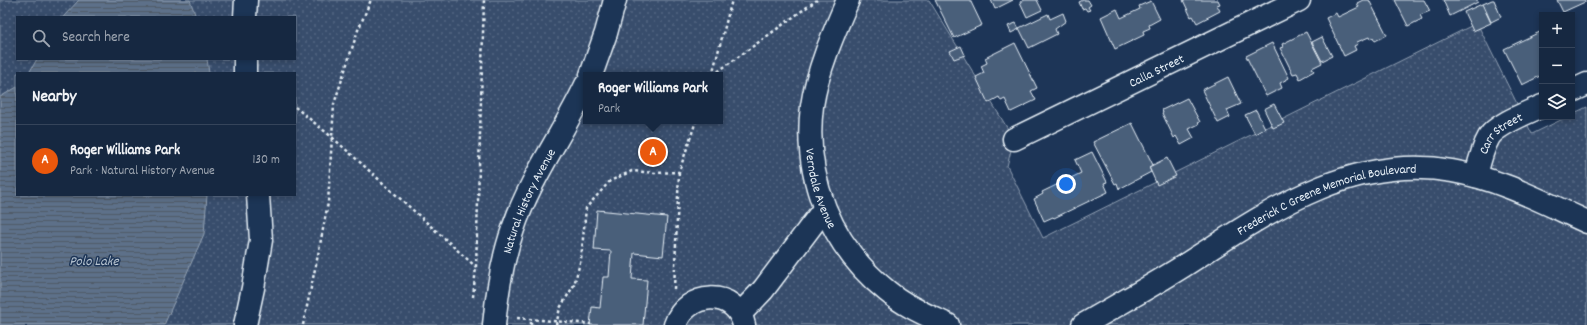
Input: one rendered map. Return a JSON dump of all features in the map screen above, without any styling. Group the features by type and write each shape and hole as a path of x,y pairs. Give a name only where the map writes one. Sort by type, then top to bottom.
{"street":[{"path":"245,16 246,0"},
{"path":"592,72 606,33 615,0"},
{"name":"Verndale Avenue","path":"848,0 822,65 812,107 811,139 813,162 824,209 849,254 868,274 888,292 906,304 948,325"},
{"name":"Calla Street","path":"1014,139 1299,0"},
{"path":"245,60 245,72"},
{"path":"1575,90 1587,84"},
{"name":"Natural History Avenue","path":"504,321 502,271 513,229 552,148 583,91"},
{"name":"Carr Street","path":"1476,176 1484,146 1489,136 1497,129 1539,108"},
{"name":"Frederick C Greene Memorial Boulevard","path":"1083,325 1138,293 1277,207 1327,185 1353,176 1402,168 1427,168 1476,176 1520,192 1587,222"},
{"path":"245,325 253,288 260,240 258,196"},
{"path":"676,325 682,311 696,301 705,298 722,300 735,308 742,320 824,209"}],"path":[{"path":"302,325 328,203 334,104 358,30 371,0"},
{"path":"473,299 476,267 484,0"},
{"path":"713,72 732,0"},
{"path":"716,72 818,0"},
{"path":"296,108 333,138 476,267"},
{"path":"674,290 679,172 695,124"},
{"path":"556,325 560,308 574,285 581,259 586,208 610,180 632,171 655,173 679,172"},
{"path":"504,321 531,319 591,324"},
{"path":"531,319 531,325"}],"shaded area":[{"path":"0,0 929,0 1014,139 1007,166 1043,238 1477,23 1532,134 1561,120 1575,120 1575,113 1587,107 1587,325 0,325"}],"water":[{"path":"79,0 190,0 196,16 64,16"},
{"path":"36,60 207,60 209,72 30,72"},
{"name":"Polo Lake","path":"16,88 16,196 207,196 204,234 164,325 0,325 0,97"}],"building":[{"path":"935,0 970,0 982,25 954,38"},
{"path":"991,0 1013,0 995,9"},
{"path":"1025,0 1037,0 1042,10 1027,17 1020,2"},
{"path":"1088,0 1091,5 1088,7 1090,10 1087,11 1085,8 1082,9 1079,2"},
{"path":"1183,0 1218,0 1220,4 1217,5 1220,11 1197,23 1193,16 1191,17"},
{"path":"1363,0 1369,0 1387,35 1375,41 1373,37 1370,39 1369,37 1357,42 1358,44 1354,46 1356,50 1344,56 1326,18 1336,13 1338,17 1359,7 1357,3"},
{"path":"1395,0 1424,0 1430,11 1420,15 1422,19 1408,26"},
{"path":"1443,0 1477,0 1478,2 1450,16"},
{"path":"1494,0 1501,17 1491,22 1483,4"},
{"path":"1557,0 1585,0 1585,2 1563,12"},
{"path":"1151,1 1160,19 1149,25 1150,28 1143,31 1144,35 1115,49 1101,17 1117,9 1121,18 1140,9 1139,6"},
{"path":"1482,4 1491,23 1473,31 1464,12"},
{"path":"1063,13 1066,21 1055,29 1057,34 1029,48 1019,28 1048,14 1050,19"},
{"path":"1016,23 1019,29 1011,33 1008,26"},
{"path":"1306,32 1322,63 1312,68 1314,71 1300,79 1297,73 1293,74 1280,48 1283,47 1282,44"},
{"path":"1539,32 1539,76 1522,85 1504,49"},
{"path":"1322,37 1332,56 1322,61 1312,42"},
{"path":"1015,43 1037,88 1031,91 1036,100 1011,112 1005,99 1001,101 999,97 988,103 976,77 984,73 981,66 987,63 985,58"},
{"path":"1272,43 1289,78 1280,83 1282,88 1266,96 1246,56"},
{"path":"961,46 965,55 954,59 950,51"},
{"path":"1228,77 1241,104 1227,110 1230,117 1218,123 1202,90"},
{"path":"1187,98 1200,122 1189,129 1194,138 1181,145 1176,136 1174,138 1162,110"},
{"path":"1274,104 1284,123 1273,128 1264,109"},
{"path":"1256,110 1265,128 1255,134 1245,115"},
{"path":"1132,123 1153,165 1149,167 1151,172 1119,189 1093,142"},
{"path":"1092,152 1107,182 1104,183 1108,192 1054,218 1053,217 1044,221 1034,199 1043,194 1042,192 1081,173 1075,160"},
{"path":"1167,158 1176,176 1157,185 1149,167"},
{"path":"597,210 667,217 663,256 634,253 632,279 647,280 643,325 590,325 592,307 600,308 603,277 609,277 611,251 594,250"}],"place":[{"name":"Roger Williams Park","path":"653,152"}]}
